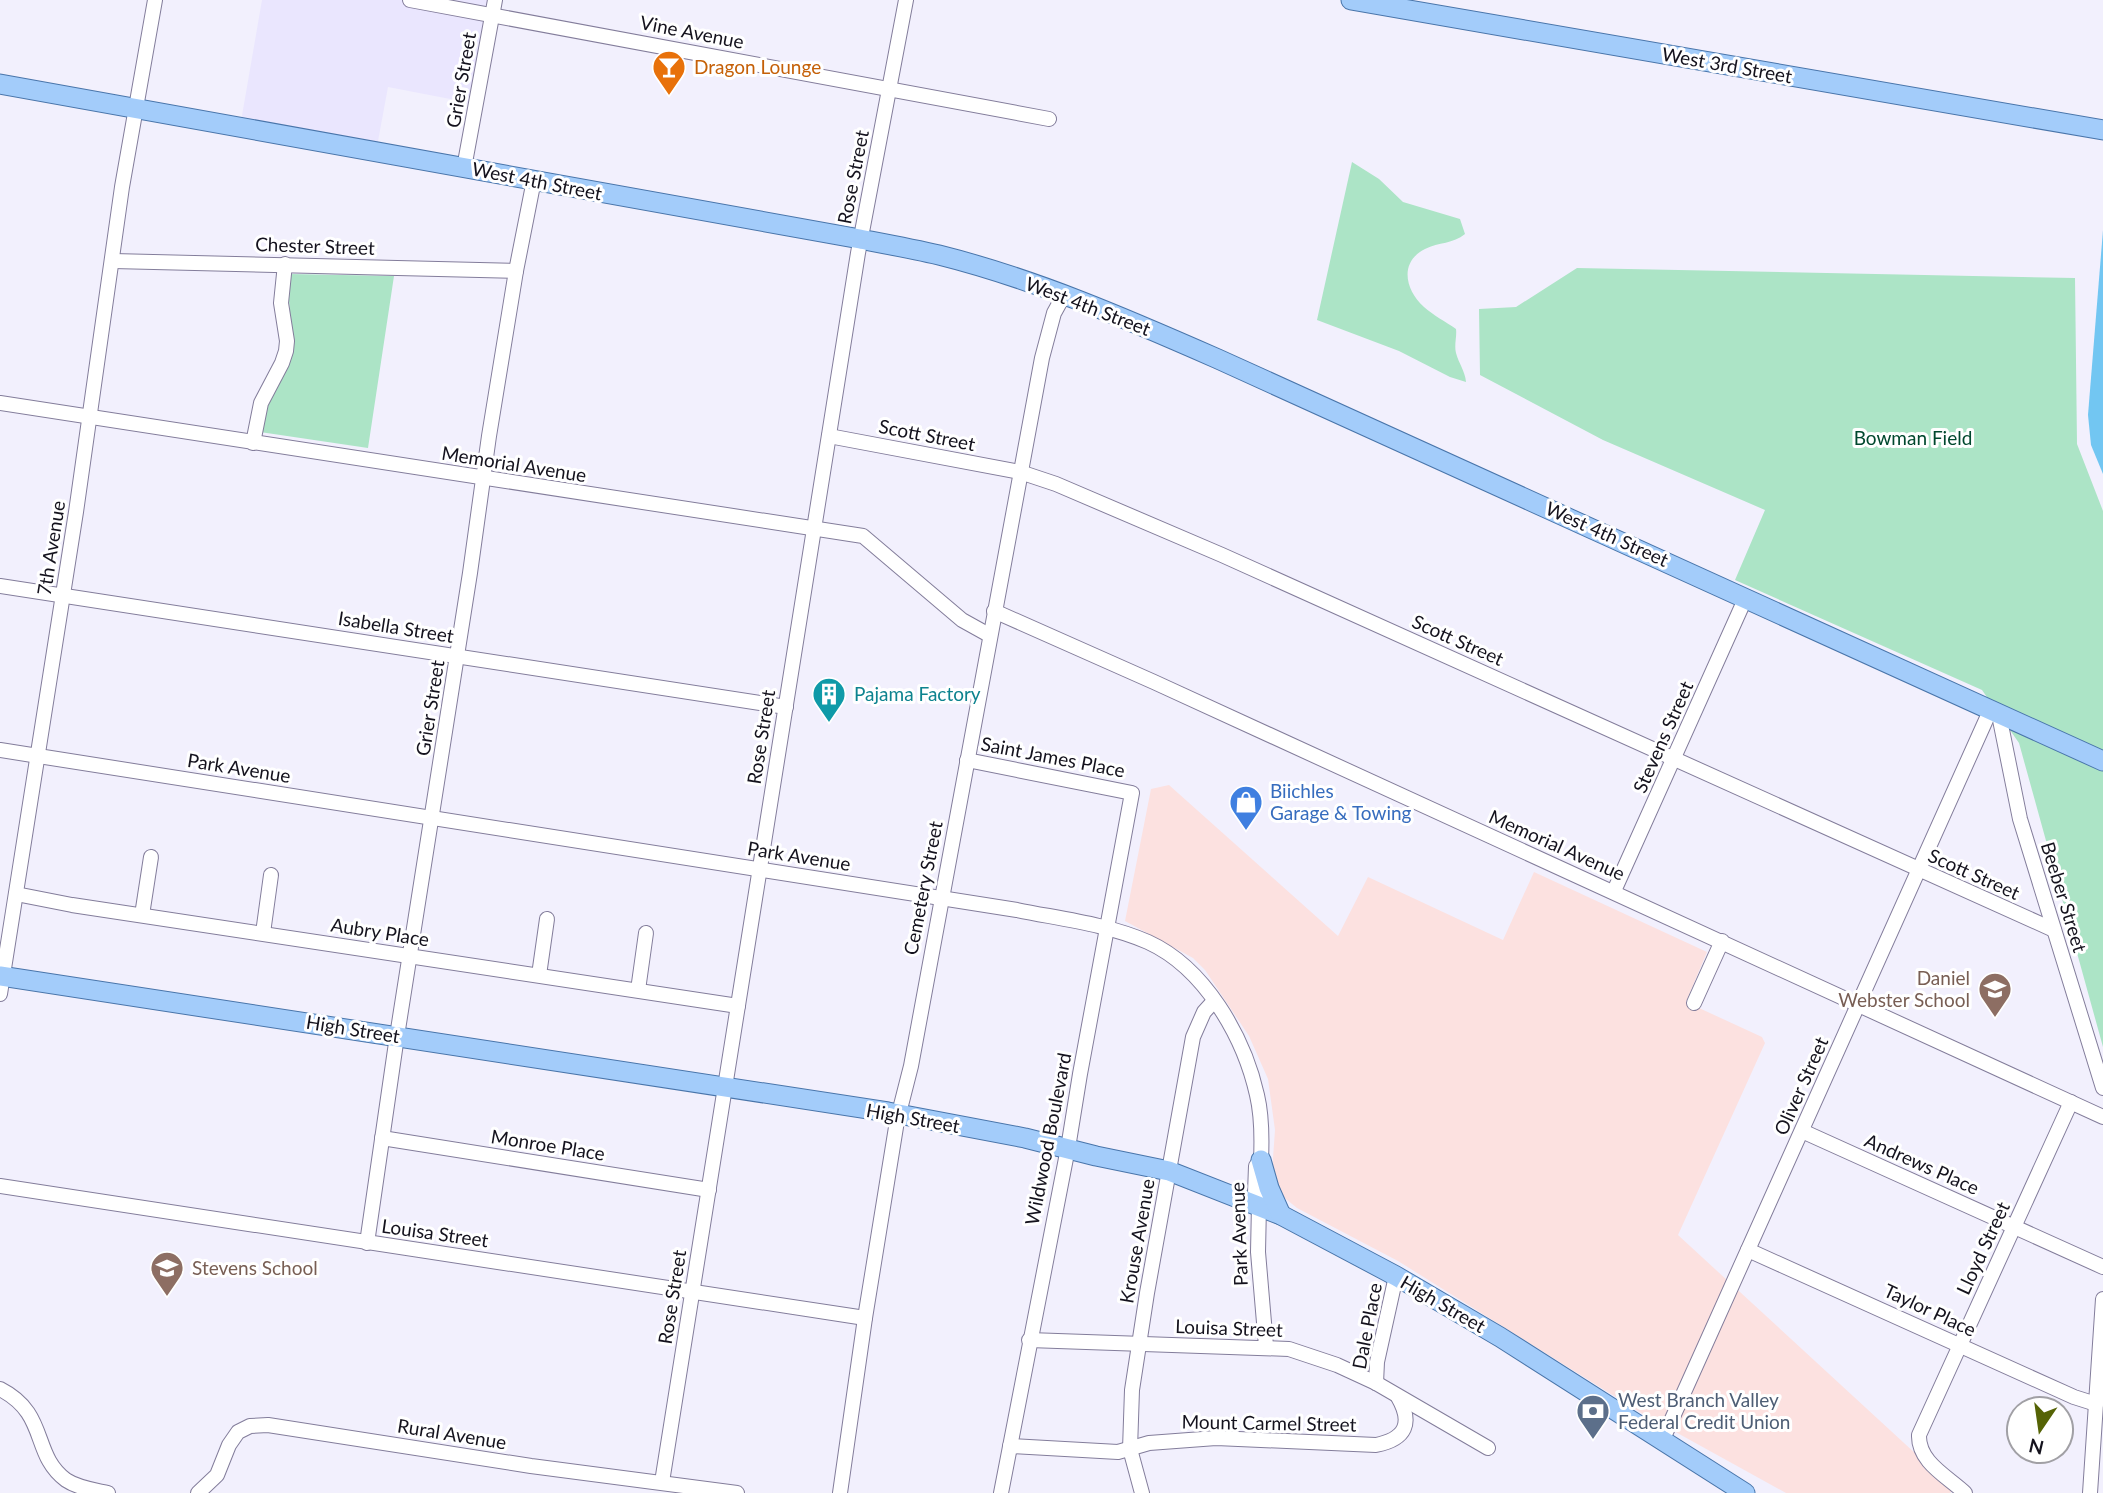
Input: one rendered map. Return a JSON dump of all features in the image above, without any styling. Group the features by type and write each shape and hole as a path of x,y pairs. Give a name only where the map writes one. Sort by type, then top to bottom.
{"main road":[{"name":"West 3rd Street","path":"1351,0 2103,130"},
{"name":"West 4th Street","path":"0,84 860,239 937,255 1063,295 1195,349 2103,761"},
{"name":"High Street","path":"1,982 397,1036 899,1114 1169,1171 1281,1214 1396,1276 1500,1337 1745,1493"},
{"path":"1261,1160 1269,1188 1281,1214"}],"street":[{"name":"7th Avenue","path":"1,982 63,595 122,187 156,0"},
{"name":"Vine Avenue","path":"410,0 493,7 1049,119"},
{"name":"Rose Street","path":"662,1482 860,239 905,0"},
{"name":"Grier Street","path":"464,168 493,7"},
{"name":"Grier Street","path":"367,1243 516,271 534,180"},
{"name":"Chester Street","path":"113,261 516,271"},
{"path":"253,443 261,403 286,351 281,303 285,264"},
{"name":"Cemetery Street","path":"840,1493 865,1318 899,1114 911,1066 989,635 1048,330 1063,295"},
{"name":"Memorial Avenue","path":"0,403 863,536 962,620 989,635"},
{"name":"Scott Street","path":"829,436 1039,477 1357,616 2054,930"},
{"name":"Isabella Street","path":"0,586 786,707"},
{"name":"Stevens Street","path":"1614,891 1746,597"},
{"name":"Memorial Avenue","path":"994,611 1614,891 2103,1116"},
{"name":"Oliver Street","path":"1663,1439 1919,870 1995,713"},
{"name":"Beeber Street","path":"1995,713 2020,819 2103,1088"},
{"name":"Park Avenue","path":"0,750 941,898 1107,929 1159,948 1189,971 1214,1001 1233,1031 1258,1097 1261,1160 1256,1166 1255,1193 1259,1205 1258,1252 1266,1346"},
{"name":"Saint James Place","path":"967,760 1132,793"},
{"name":"Wildwood Boulevard","path":"1001,1493 1068,1148 1132,793"},
{"path":"142,915 151,857"},
{"path":"263,933 271,878"},
{"name":"Aubry Place","path":"16,894 738,1006"},
{"path":"539,975 547,919"},
{"path":"638,990 646,933"},
{"path":"1694,1003 1722,941"},
{"name":"Krouse Avenue","path":"1142,1493 1129,1449 1129,1413 1138,1344 1193,1037 1204,1012 1214,1001"},
{"name":"Lloyd Street","path":"1965,1493 1925,1457 1920,1450 1919,1435 2071,1101"},
{"name":"Andrews Place","path":"1802,1131 2103,1267"},
{"name":"Monroe Place","path":"382,1138 709,1189"},
{"name":"Louisa Street","path":"0,1186 865,1318"},
{"name":"Taylor Place","path":"1748,1250 2096,1404"},
{"name":"Dale Place","path":"1376,1383 1377,1362 1396,1276"},
{"path":"2090,1493 2103,1299"},
{"name":"Louisa Street","path":"1029,1340 1266,1346 1289,1349 1313,1356 1376,1383 1488,1448"},
{"path":"0,1389 15,1396 32,1415 45,1451 61,1475 75,1485 108,1493"},
{"name":"Mount Carmel Street","path":"1010,1446 1101,1452 1129,1449 1149,1443 1206,1438 1376,1445 1388,1443 1401,1434 1406,1424 1404,1407 1398,1397"},
{"name":"Rural Avenue","path":"198,1493 217,1475 232,1438 250,1426 284,1427 531,1466 737,1493"}],"shaded area":[{"path":"262,0 495,0 476,104 388,87 376,152 240,127"},
{"path":"1169,785 1338,936 1368,877 1503,940 1534,872 1707,952 1686,1002 1762,1037 1765,1043 1678,1235 1954,1489 1950,1493 1786,1493 1643,1414 1398,1261 1297,1208 1281,1195 1272,1172 1275,1130 1268,1079 1249,1036 1205,970 1193,958 1125,921 1151,789"}],"green space":[{"path":"1352,162 1379,179 1403,202 1460,219 1465,234 1456,240 1425,249 1411,261 1408,276 1412,293 1418,300 1456,329 1456,353 1466,382 1450,377 1399,351 1317,320"},
{"name":"Bowman Field","path":"1577,268 2075,278 2077,444 2103,511 2103,1047 2019,743 1982,690 1735,580 1765,510 1603,440 1480,375 1479,309 1516,307"},
{"path":"290,274 394,276 368,448 260,432 263,416 291,359 293,344 289,301"}],"water":[{"path":"2103,230 2103,474 2091,445 2088,415"}],"place":[{"name":"Dragon Lounge","path":"669,97"},
{"name":"Pajama Factory","path":"829,724"},
{"name":"Biichles Garage & Towing","path":"1246,832"},
{"name":"Daniel Webster School","path":"1995,1019"},
{"name":"Stevens School","path":"167,1298"},
{"name":"West Branch Valley Federal Credit Union","path":"1593,1441"}]}
